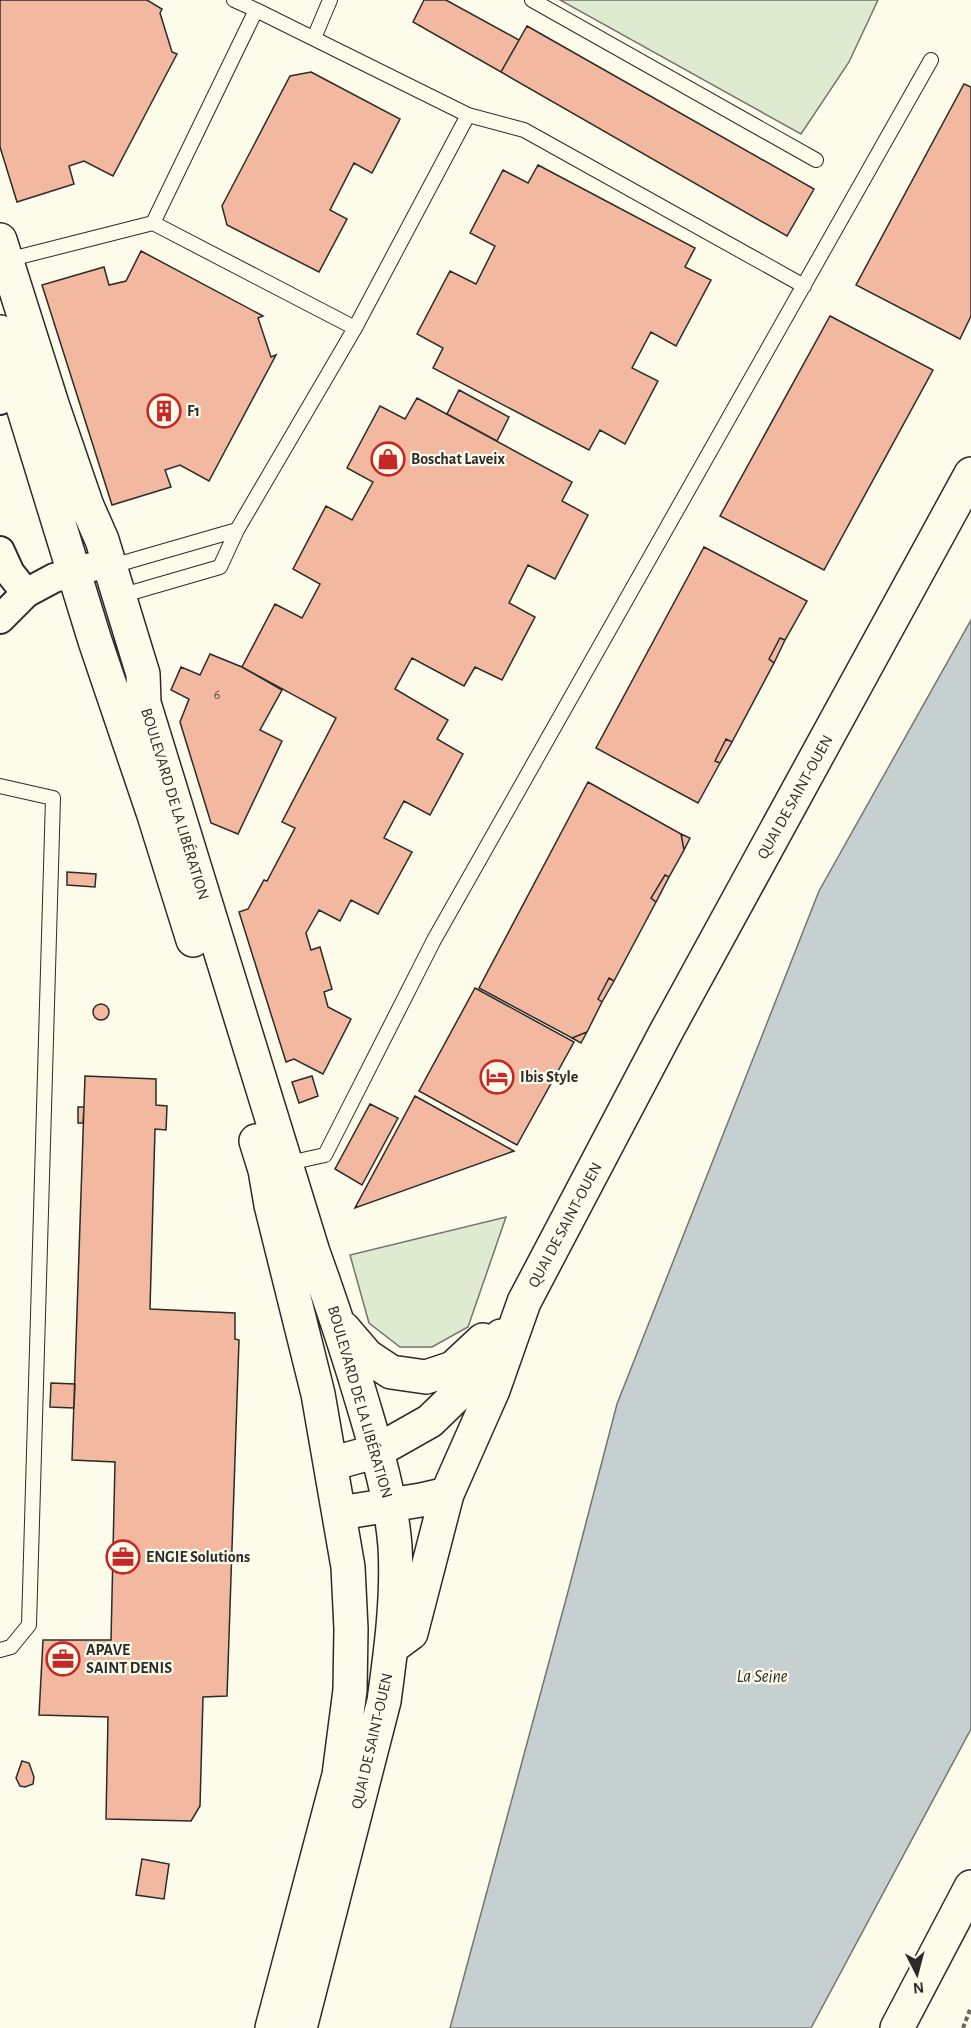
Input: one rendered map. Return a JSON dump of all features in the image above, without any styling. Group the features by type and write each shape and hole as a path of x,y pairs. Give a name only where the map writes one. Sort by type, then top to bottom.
{"main road":[{"name":"BOULEVARD DE LA LIBÉRATION","path":"3,250 56,416 87,506 102,540 101,572 154,815 275,1166 313,1252 338,1322 377,1451 390,1505 395,1548 395,1597 391,1648"},
{"name":"BOULEVARD DE LA LIBÉRATION","path":"0,332 7,389 101,572 143,674 144,703 275,1166"},
{"name":"QUAI DE SAINT-OUEN","path":"300,2028 371,1756 384,1701 391,1648 411,1632 447,1494 493,1390 524,1302 666,1032 971,474"},
{"name":"QUAI DE SAINT-OUEN","path":"272,2028 339,1775 350,1690 351,1629 348,1567 331,1464 314,1373 272,1205 275,1166"},
{"path":"338,1322 367,1356 391,1372 426,1377 453,1368 524,1302"},
{"path":"331,1464 377,1451 430,1421 462,1390 524,1302"},
{"path":"340,1513 447,1494"},
{"path":"897,2028 971,1887"}],"street":[{"path":"0,551 10,573 26,593"},
{"path":"0,620 26,593 54,578 101,572"}],"lane":[{"path":"234,0 468,115 524,130 804,286"},
{"path":"314,38 330,0"},
{"path":"532,0 816,160"},
{"path":"153,223 256,10"},
{"path":"275,1166 325,1155 434,940 931,60"},
{"path":"101,572 220,567 237,530 355,328 468,115"},
{"path":"3,250 153,223 355,328"},
{"path":"101,572 237,530"},
{"path":"0,786 53,798 29,1625 11,1647 0,1650"}],"path":[{"path":"963,2028 971,2007"}],"green space":[{"path":"560,0 878,0 849,62 801,134"},
{"path":"506,1217 468,1327 432,1347 400,1347 369,1323 350,1255"}],"water":[{"name":"La Seine","path":"971,620 971,1729 811,2028 450,2028 617,1404 819,891"}],"building":[{"path":"0,0 147,0 162,9 160,13 172,52 177,54 113,176 84,161 69,166 74,184 17,202 0,147"},
{"path":"424,0 446,0 519,40 501,72 413,22"},
{"path":"527,26 814,189 787,236 501,72"},
{"path":"311,72 400,119 372,173 354,163 330,210 347,219 319,272 227,225 222,206 290,76"},
{"path":"964,84 971,87 971,316 960,339 856,285"},
{"path":"538,165 695,248 685,267 711,280 676,346 651,332 632,368 658,381 625,444 600,430 589,450 433,368 443,348 417,334 450,271 476,284 495,246 470,233 503,170 528,183"},
{"name":"F1","path":"141,251 263,316 258,318 271,357 276,355 209,481 180,465 165,470 171,487 112,505 42,285 104,267 109,285 126,281"},
{"path":"830,316 933,370 824,570 720,516"},
{"path":"459,390 509,417 497,441 447,414"},
{"path":"417,398 572,482 562,501 588,515 555,579 528,565 509,603 535,617 502,680 475,667 464,686 412,658 395,689 448,720 437,739 463,754 430,815 404,801 384,838 412,852 378,914 351,900 340,921 319,910 306,933 311,950 320,947 332,989 324,992 328,1007 351,1019 323,1074 294,1059 286,1062 239,912 248,909 264,880 267,881 295,828 282,822 336,718 242,667 275,604 302,618 320,584 293,569 326,506 352,520 373,482 347,468 380,406 405,419"},
{"path":"704,547 807,601 785,640 780,638 769,659 774,663 732,742 726,739 715,761 720,763 698,803 596,748"},
{"path":"780,638 785,640 774,663 769,659"},
{"path":"210,654 242,667 282,690 260,730 282,741 238,834 211,823 180,722 189,699 171,690 181,667 200,675"},
{"path":"726,739 732,742 720,763 715,761"},
{"path":"588,782 681,834 684,850 669,877 665,875 651,898 656,902 614,981 609,978 598,999 602,1002 587,1032 572,1038 479,988"},
{"path":"681,834 690,838 684,850"},
{"path":"67,872 96,874 95,887 67,885"},
{"path":"665,875 669,877 656,902 651,898"},
{"path":"609,978 614,981 602,1002 598,999"},
{"path":"475,988 574,1042 517,1145 419,1091"},
{"path":"101,1004 107,1006 109,1012 107,1018 101,1020 95,1018 93,1012 95,1006"},
{"path":"587,1032 581,1043 572,1038"},
{"path":"85,1076 156,1079 156,1105 167,1106 166,1130 155,1129 150,1309 235,1313 235,1339 239,1340 227,1696 203,1697 200,1806 191,1821 106,1819 108,1717 39,1715 43,1640 111,1640 115,1462 72,1460"},
{"path":"312,1076 318,1096 299,1103 292,1082"},
{"path":"415,1096 514,1151 355,1208"},
{"path":"370,1104 398,1118 362,1185 335,1169"},
{"path":"78,1107 84,1107 83,1123 78,1123"},
{"path":"51,1383 75,1384 74,1408 50,1407"},
{"path":"22,1761 29,1763 34,1777 33,1784 25,1787 20,1786 16,1778"},
{"path":"142,1859 169,1864 164,1899 136,1895"}],"place":[{"name":"F1","path":"164,411"},
{"name":"Boschat Laveix","path":"388,459"},
{"name":"Ibis Style","path":"497,1077"},
{"name":"ENGIE Solutions","path":"123,1557"},
{"name":"APAVE SAINT DENIS","path":"63,1659"}]}
